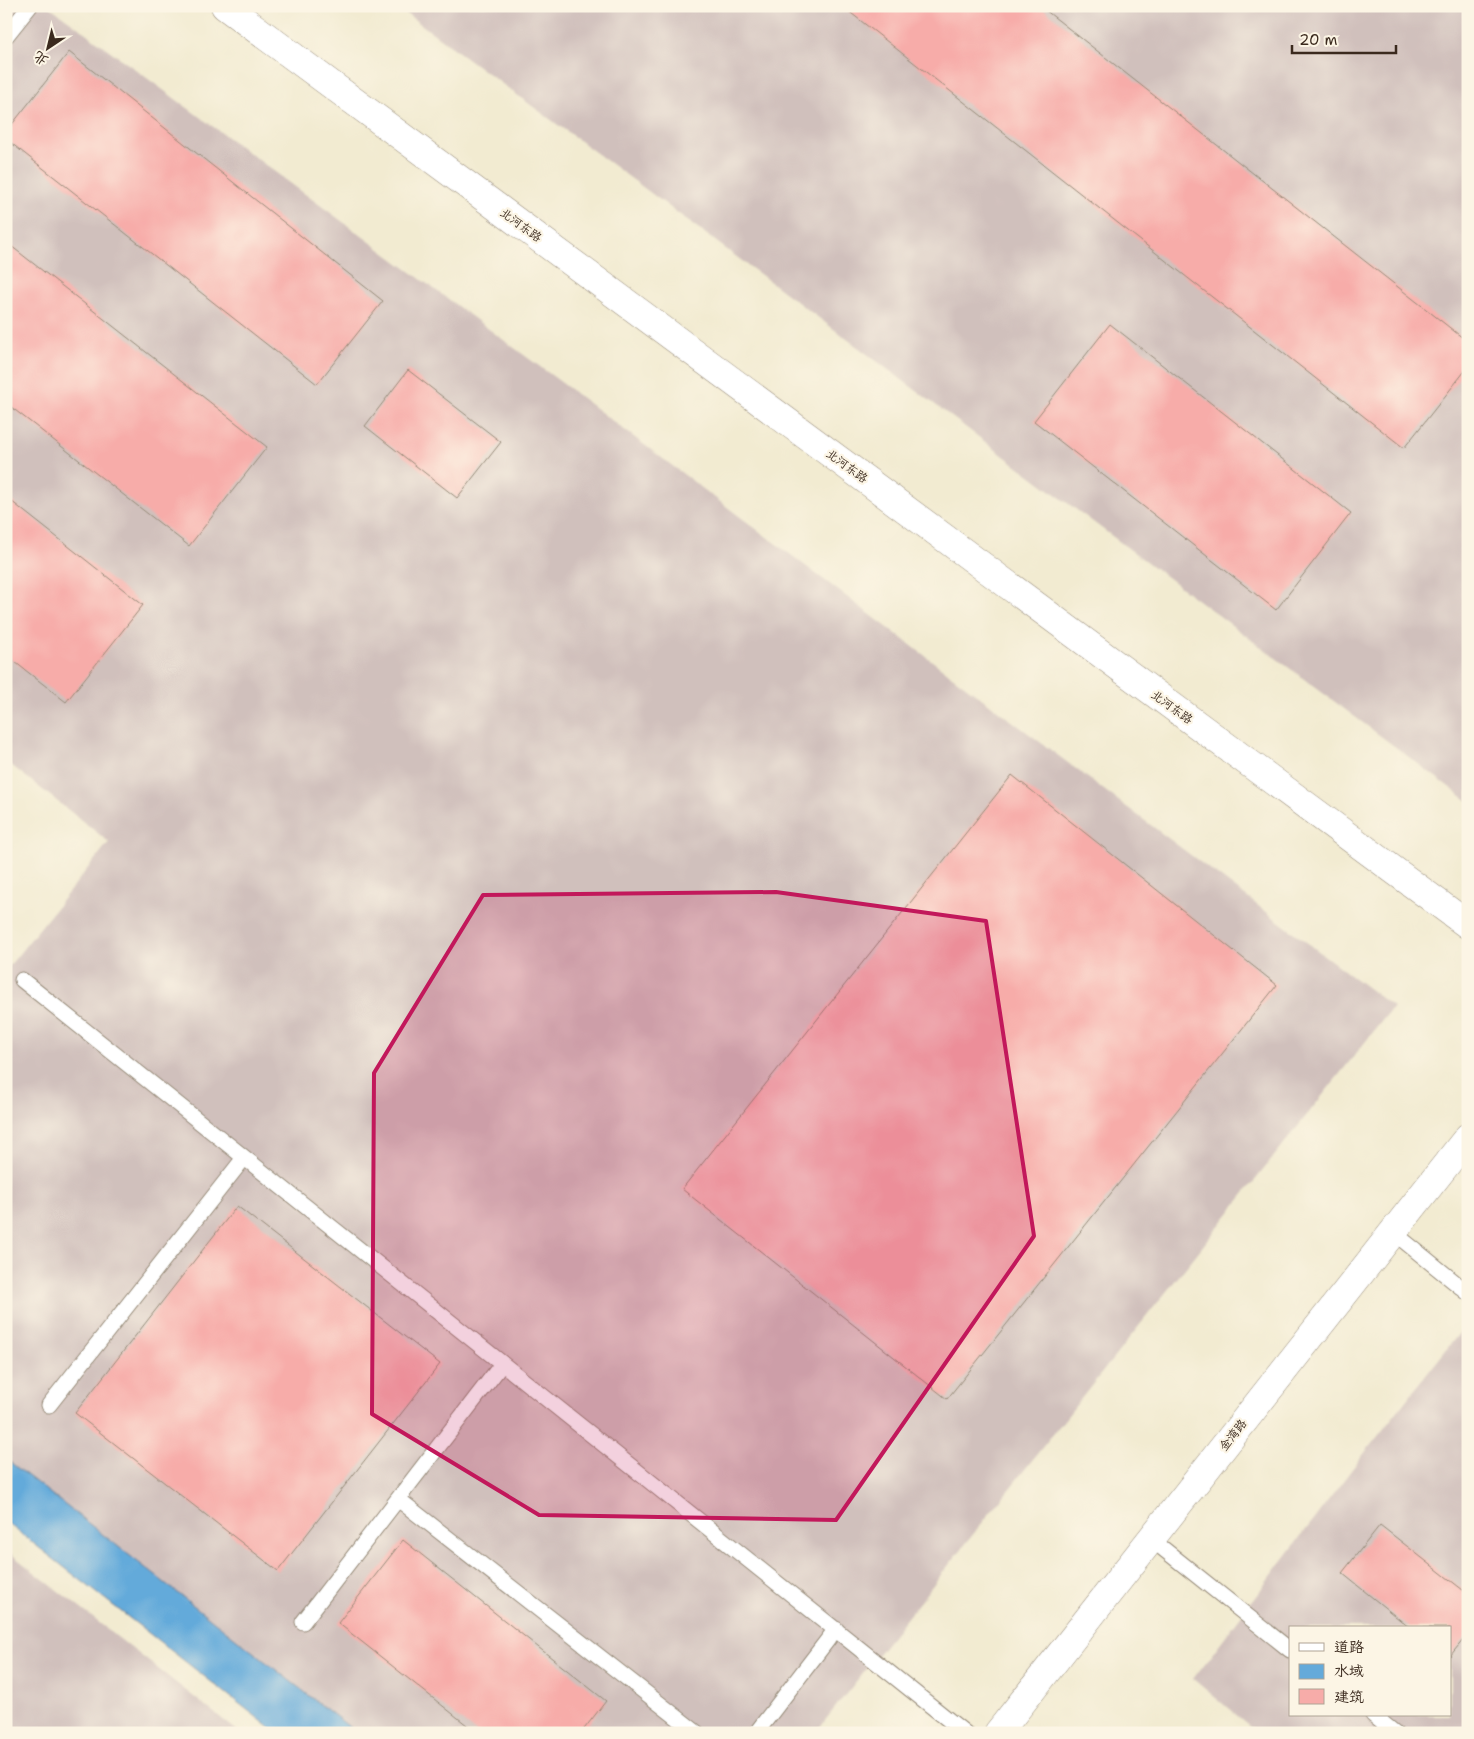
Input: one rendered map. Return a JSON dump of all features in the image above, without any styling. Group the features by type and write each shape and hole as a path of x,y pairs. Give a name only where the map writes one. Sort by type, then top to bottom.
{"street":[{"name":"北河东路","path":"225,6 1468,925"},
{"name":"金湾路","path":"998,1733 1468,1137"}],"lane":[{"path":"6,36 30,6"},
{"path":"22,980 965,1733"},
{"path":"49,1405 244,1158"},
{"path":"1393,1232 1468,1293"},
{"path":"304,1622 502,1364"},
{"path":"398,1499 698,1733"},
{"path":"1151,1539 1289,1649"},
{"path":"756,1733 836,1629"},
{"path":"1374,1716 1395,1733"}],"highlighted area":[{"path":"776,892 986,921 1034,1236 836,1520 539,1515 372,1414 374,1073 483,895"}],"shaded area":[{"path":"6,6 49,6 558,380 1393,1007 815,1733 357,1733 6,1459 6,970 109,842 6,761"},
{"path":"396,6 1468,6 1468,801 644,188"},
{"path":"1468,1322 1468,1733 1258,1733 1193,1679 1352,1469"},
{"path":"6,1550 240,1733 6,1733"}],"water":[{"path":"6,1459 357,1733 277,1733 6,1522"}],"building":[{"path":"842,6 1040,6 1468,342 1468,367 1404,448"},
{"path":"69,52 383,301 317,384 6,139 6,132"},
{"path":"6,242 267,447 189,546 6,403"},
{"path":"1110,324 1351,513 1276,610 1034,421"},
{"path":"408,370 501,442 457,498 365,426"},
{"path":"6,497 143,605 66,702 6,655"},
{"path":"1012,775 1277,985 947,1399 682,1189"},
{"path":"237,1206 440,1364 278,1571 75,1413"},
{"path":"1380,1525 1468,1594 1468,1634 1452,1654 1452,1626 1408,1626 1342,1573"},
{"path":"403,1540 606,1701 581,1733 477,1733 338,1623"}]}
